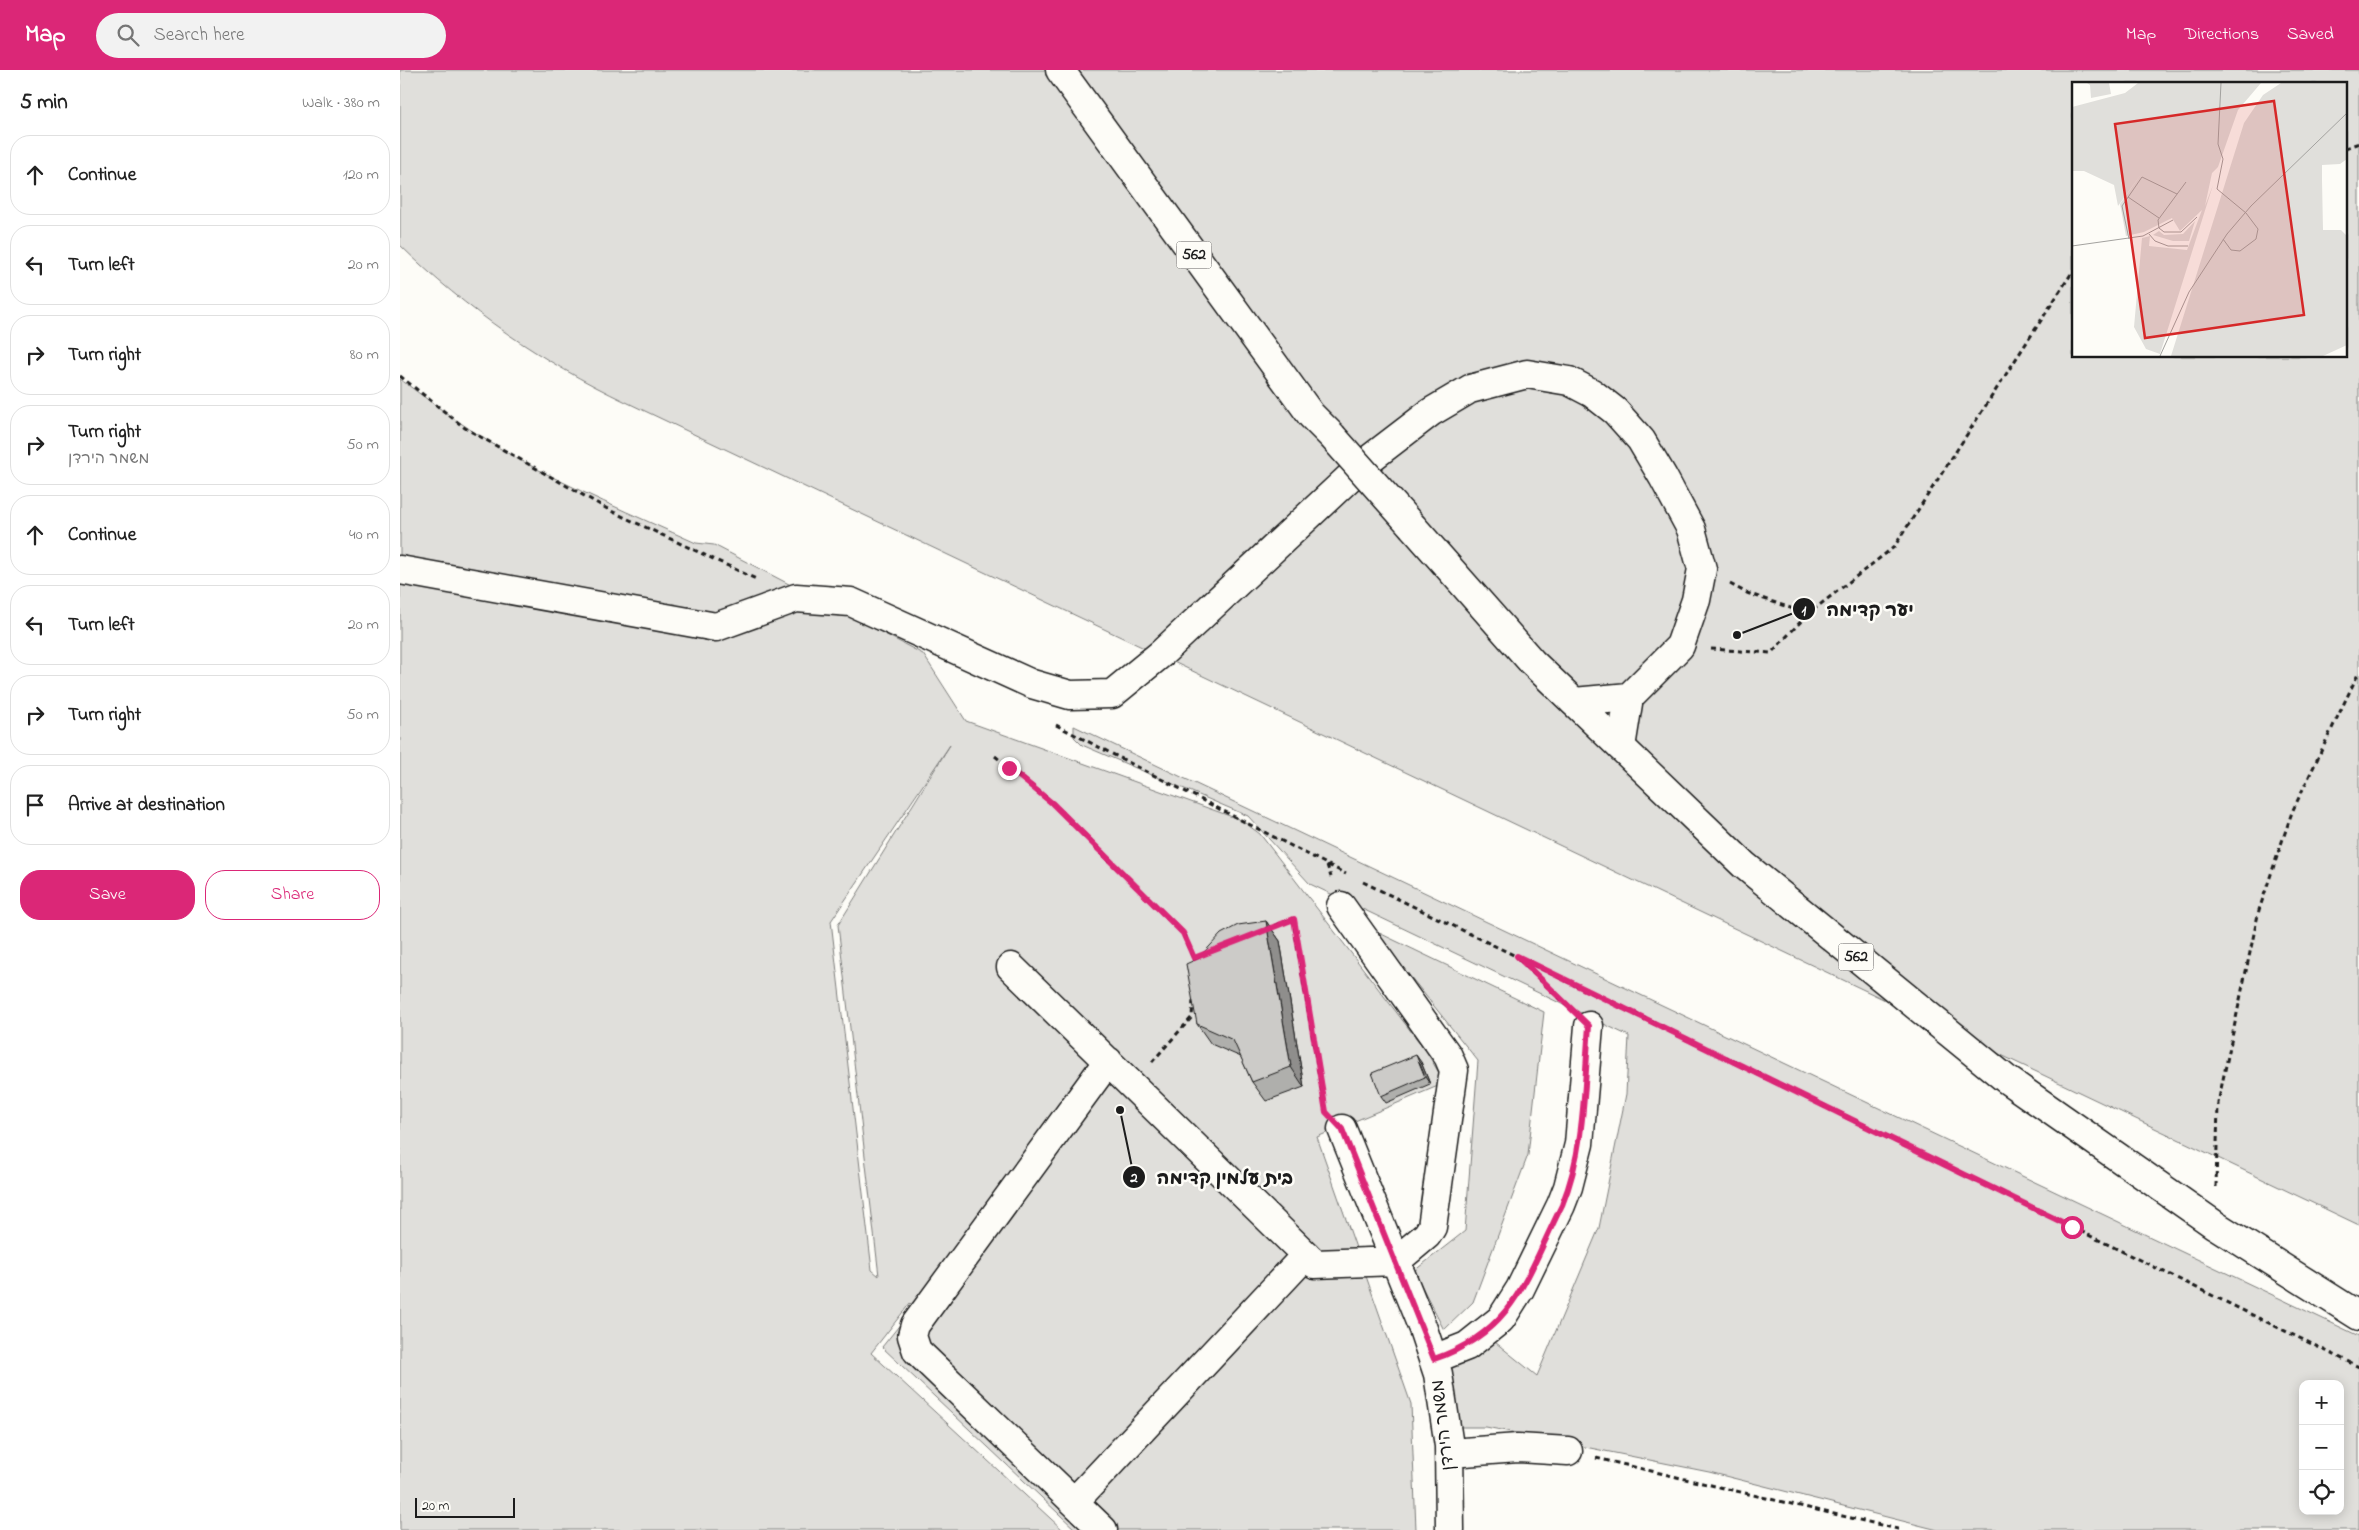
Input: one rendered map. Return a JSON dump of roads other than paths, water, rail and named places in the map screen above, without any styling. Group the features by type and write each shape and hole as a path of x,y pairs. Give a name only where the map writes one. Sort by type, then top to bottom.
{"street":[{"name":"562","path":"1060,70 1311,415 1332,436 1532,662 1744,865 2006,1079 2215,1225 2359,1316"},
{"path":"400,570 716,627 796,598 851,602 1032,684 1070,695 1112,694 1162,653 1367,461 1431,412 1470,389 1528,374 1569,381 1592,393 1614,410 1641,440 1691,529 1702,569 1696,600 1680,646 1629,697 1621,747"},
{"path":"1574,702 1629,697"},
{"path":"1011,967 1315,1264 1396,1260 1427,1235 1432,1227 1454,1070 1448,1056 1341,906"},
{"path":"1434,1359 1467,1346 1501,1318 1520,1289 1562,1205 1579,1144 1589,1026"},
{"path":"1103,1530 917,1351 912,1336 915,1325 1108,1061"},
{"name":"משמר הירדן","path":"1342,1129 1434,1359 1446,1411 1450,1453 1450,1530"},
{"path":"1074,1502 1306,1255"},
{"path":"1450,1453 1518,1448 1568,1451"}],"place":[{"name":"יער קדימה","path":"1737,635"},
{"name":"בית עלמין קדימה","path":"1120,1110"}]}
